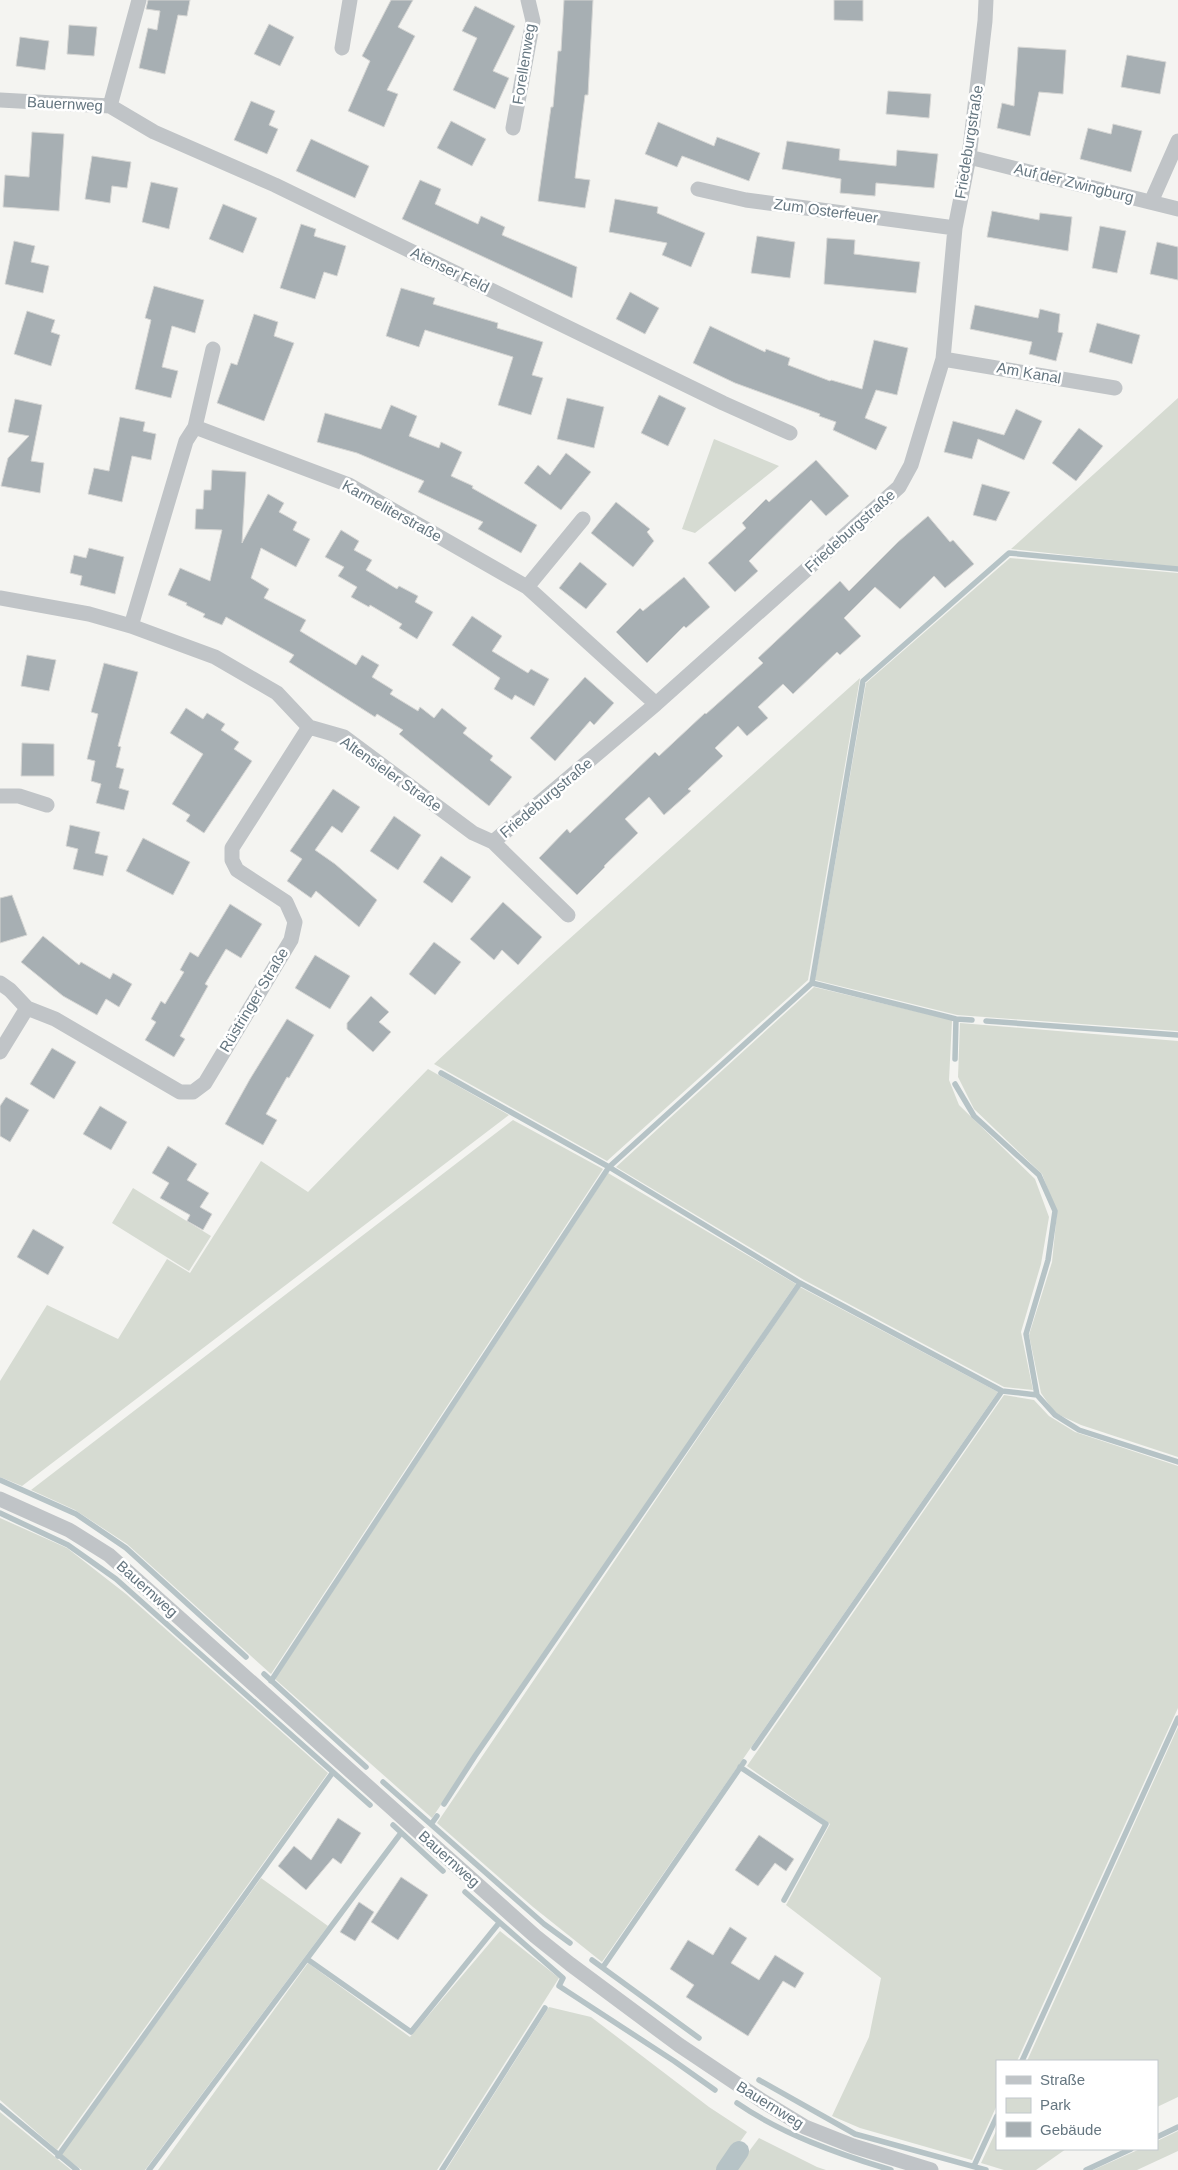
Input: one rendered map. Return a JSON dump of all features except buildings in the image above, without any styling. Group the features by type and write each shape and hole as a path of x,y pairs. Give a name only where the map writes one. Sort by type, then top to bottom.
{"street":[{"name":"Bauernweg","path":"0,100 110,106 139,0"},
{"path":"342,48 350,0"},
{"name":"Forellenweg","path":"514,128 533,21 528,0"},
{"name":"Friedeburgstraße","path":"493,842 656,704 899,487 911,465 943,358 955,228 970,157 986,0"},
{"name":"Atenser Feld","path":"110,106 154,132 284,189 723,403 790,433"},
{"path":"1151,202 1178,141"},
{"name":"Auf der Zwingburg","path":"970,157 1178,209"},
{"name":"Zum Osterfeuer","path":"698,189 746,200 955,228"},
{"path":"131,626 186,441 195,427 213,349"},
{"name":"Am Kanal","path":"943,358 1115,388"},
{"name":"Karmeliterstraße","path":"195,427 350,485 526,587 656,704"},
{"path":"526,587 583,519"},
{"name":"Altensieler Straße","path":"0,598 89,614 131,626 215,657 277,693 310,727 344,737 473,833 493,842 568,914"},
{"name":"Rüstringer Straße","path":"0,983 10,990 27,1008 55,1019 180,1092 193,1092 205,1083 291,940 295,922 286,902 236,870 232,860 232,848 310,727"},
{"path":"0,796 19,796 47,805"},
{"path":"0,1052 27,1008"},
{"name":"Bauernweg","path":"0,1499 68,1530 109,1555 535,1936 679,2045 805,2127 853,2146 931,2170"}],"green space":[{"path":"1178,398 1178,567 1011,549"},
{"path":"714,439 779,466 695,533 682,529"},
{"path":"1010,558 1178,573 1178,1031 957,1015 815,980 866,683"},
{"path":"860,678 808,980 607,1161 434,1064 548,958"},
{"path":"814,987 952,1020 949,1080 959,1105 1035,1179 1049,1217 1041,1264 1021,1332 1033,1390 1004,1387 804,1280 616,1167"},
{"path":"960,1023 1178,1041 1178,1457 1081,1425 1055,1413 1041,1393 1029,1335 1052,1262 1057,1213 1042,1174 974,1109 958,1077"},
{"path":"428,1069 509,1115 22,1486 0,1477 0,1381 47,1305 118,1339 167,1259 190,1273 261,1161 308,1192"},
{"path":"513,1120 603,1169 271,1674 127,1544 75,1510 31,1490"},
{"path":"608,1173 796,1284 432,1818 275,1679"},
{"path":"133,1188 211,1236 189,1271 112,1223"},
{"path":"800,1287 998,1392 602,1962 533,1907 437,1823"},
{"path":"1004,1395 1034,1400 1049,1416 1075,1432 1178,1466 1178,1708 1017,2060 996,2060 996,2107 972,2160 860,2128 832,2116 869,2037 881,1978 786,1905 830,1824 747,1766"},
{"path":"0,1518 67,1548 126,1594 328,1773 57,2150 0,2100"},
{"path":"1178,1727 1178,2097 1158,2107 1158,2060 1027,2060"},
{"path":"261,1878 328,1926 145,2170 82,2170 61,2155"},
{"path":"500,1931 559,1978 437,2170 158,2170 308,1963 410,2037"},
{"path":"549,2007 591,2017 709,2107 747,2132 720,2170 446,2170"},
{"path":"0,2112 71,2170 0,2170"},
{"path":"996,2131 996,2150 1065,2150 1036,2170 1004,2170 981,2163"},
{"path":"1178,2131 1178,2151 1137,2170 1093,2170 1138,2150 1158,2150 1158,2141"},
{"path":"759,2138 817,2167 826,2170 735,2170"}],"waterway":[{"path":"812,983 863,681 1009,553 1178,569"},
{"path":"271,1681 609,1167 812,983 956,1019 972,1020"},
{"path":"955,1059 956,1019"},
{"path":"986,1021 1178,1035"},
{"path":"441,1073 609,1167 800,1283 1002,1391 1037,1395"},
{"path":"955,1084 974,1116 1039,1175 1055,1211 1048,1260 1026,1334 1037,1395 1055,1415 1079,1430 1178,1462"},
{"path":"444,1804 800,1283"},
{"path":"754,1748 1002,1391"},
{"path":"0,1480 76,1514 126,1548 246,1657"},
{"path":"0,1513 68,1545 116,1579 370,1805"},
{"path":"264,1674 366,1767"},
{"path":"1022,2060 1178,1718"},
{"path":"603,1967 744,1762"},
{"path":"740,1767 826,1824 784,1900"},
{"path":"58,2156 333,1772"},
{"path":"383,1782 544,1924 570,1943"},
{"path":"432,1823 437,1816"},
{"path":"393,1825 443,1871"},
{"path":"149,2170 401,1833"},
{"path":"465,1892 563,1978 559,1986 715,2090"},
{"path":"307,1959 411,2032 499,1923"},
{"path":"592,1960 699,2038"},
{"path":"442,2170 545,2008"},
{"path":"759,2080 855,2134 986,2170"},
{"path":"737,2103 792,2134 891,2170"},
{"path":"0,2106 77,2170"},
{"path":"974,2166 996,2118"},
{"path":"1158,2137 1178,2127"},
{"path":"1086,2170 1129,2150"},
{"path":"726,2170 739,2151"}]}
